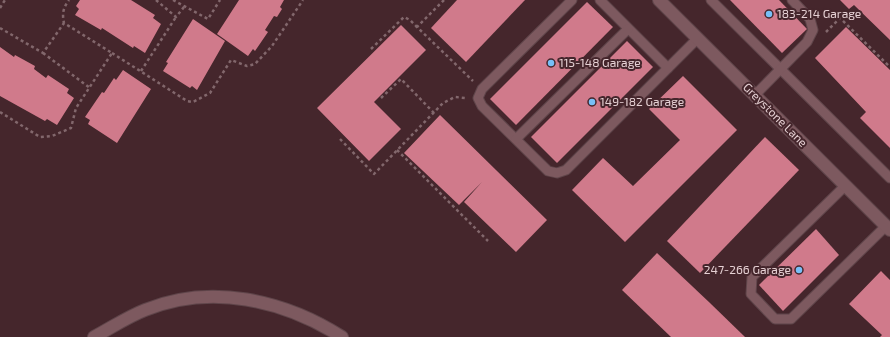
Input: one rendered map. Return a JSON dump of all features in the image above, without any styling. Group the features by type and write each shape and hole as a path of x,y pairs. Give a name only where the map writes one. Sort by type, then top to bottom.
{"street":[{"name":"Greystone Lane","path":"659,0 888,228"},
{"path":"94,337 146,310 166,303 209,296 234,297 277,306 317,322 342,337"}],"lane":[{"path":"572,0 480,93 482,106 548,171 557,173 566,170 698,38"},
{"path":"600,0 668,68"},
{"path":"711,0 890,178"},
{"path":"755,95 807,42 813,30 810,19 792,0"},
{"path":"516,139 628,28"},
{"path":"845,186 752,277 751,294 775,319 791,320 888,228"}],"path":[{"path":"0,8 5,0"},
{"path":"69,0 64,7 62,15 64,23 187,101 193,102 210,93 231,60 247,66 255,64 280,34 303,0"},
{"path":"156,0 176,17"},
{"path":"173,0 208,19 220,0"},
{"path":"417,27 444,0"},
{"path":"141,71 184,7"},
{"path":"370,49 404,17 410,20 480,93"},
{"path":"813,30 825,33 840,18 890,67"},
{"path":"43,53 64,23"},
{"path":"0,28 43,53 90,88"},
{"path":"0,112 40,137 52,136 71,128 76,108 112,53"},
{"path":"381,98 401,79 434,113"},
{"path":"340,139 374,174 443,103 455,97 480,93"},
{"path":"397,150 488,241"}],"building":[{"path":"80,0 131,0 155,15 153,18 161,24 145,53 134,46 133,48 102,28 101,30 75,15 79,9 76,6"},
{"path":"239,0 284,0 280,7 282,9 277,17 274,16 265,30 268,32 255,51 253,49 248,56 217,34"},
{"path":"457,0 525,0 466,62 431,28"},
{"name":"183-214 Garage","path":"730,0 779,0 807,29 782,53"},
{"path":"840,0 890,0 890,40 854,5 849,9"},
{"name":"115-148 Garage","path":"587,2 613,27 516,125 490,99"},
{"path":"193,19 225,41 197,90 192,86 190,88 163,71 168,63 166,62"},
{"path":"401,25 426,50 374,102 401,129 369,161 317,108"},
{"path":"846,27 890,70 890,148 860,118 866,112 815,58"},
{"name":"149-182 Garage","path":"627,41 653,67 557,163 531,137"},
{"path":"0,47 14,57 15,55 35,66 34,69 46,78 48,75 69,89 67,93 74,98 57,125 47,119 45,121 0,96"},
{"path":"123,70 151,89 117,143 88,124 90,120 85,117 102,92 104,93 114,78 116,80"},
{"path":"683,76 737,130 625,242 572,190 603,158 633,186 680,140 649,109"},
{"path":"440,115 547,220 516,252 464,202 482,182 459,205 404,153"},
{"path":"765,137 799,170 700,273 667,241"},
{"name":"247-266 Garage","path":"816,229 839,255 783,311 759,285"},
{"path":"657,253 745,337 671,337 622,290"},
{"path":"881,271 890,280 890,337 880,337 882,335 849,304"}],"place":[{"name":"183-214 Garage","path":"769,14"},
{"name":"115-148 Garage","path":"551,63"},
{"name":"149-182 Garage","path":"592,102"},
{"name":"247-266 Garage","path":"799,270"}]}
